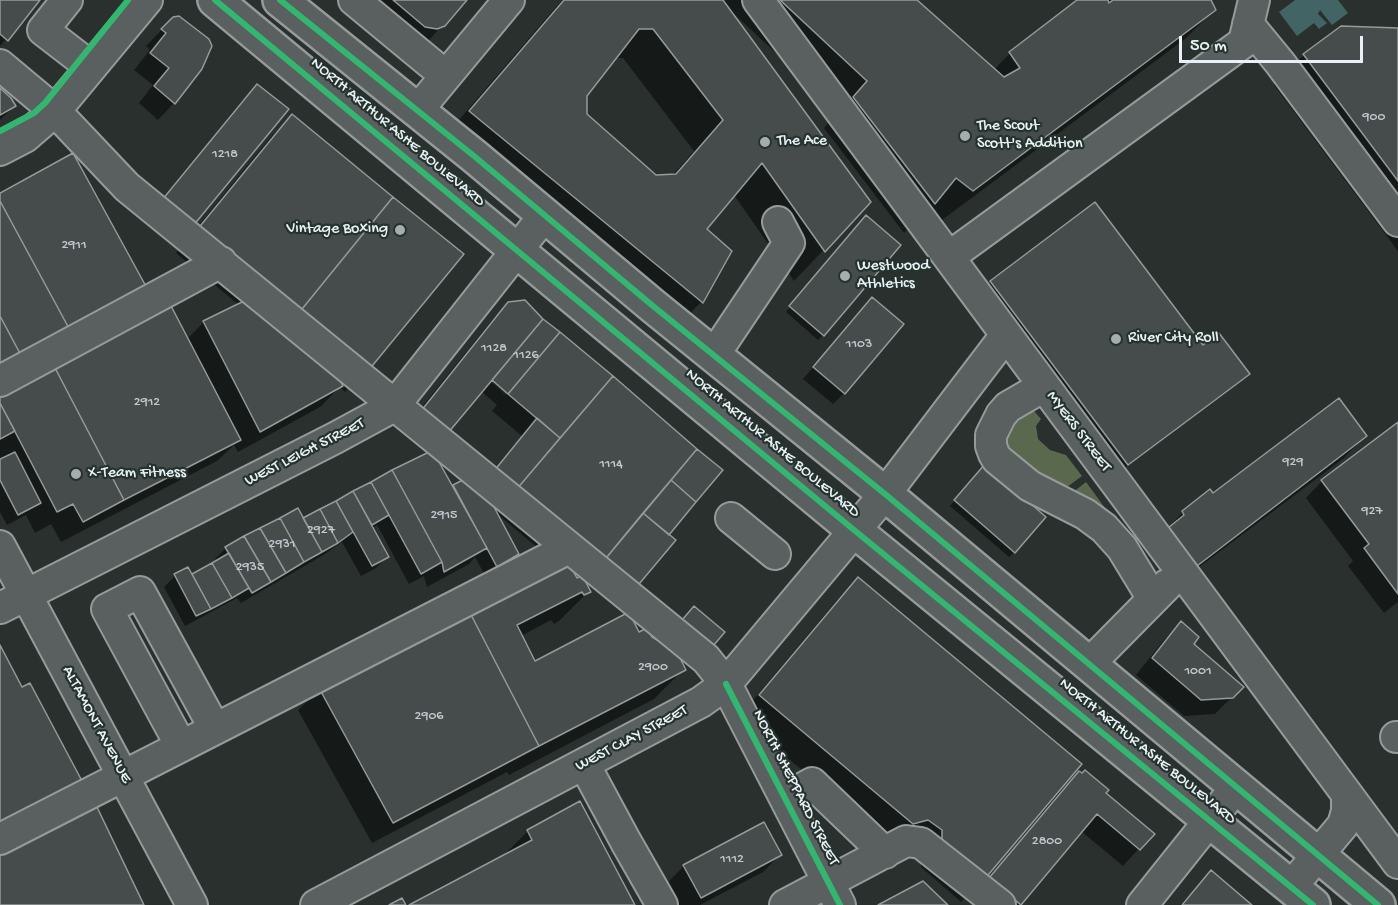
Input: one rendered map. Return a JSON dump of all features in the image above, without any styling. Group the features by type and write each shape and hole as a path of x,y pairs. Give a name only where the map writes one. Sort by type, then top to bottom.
{"main road":[{"name":"NORTH ARTHUR ASHE BOULEVARD","path":"215,0 854,530 1302,896"},
{"name":"NORTH ARTHUR ASHE BOULEVARD","path":"280,0 474,156 544,216 885,494 1378,905"}],"street":[{"path":"67,0 43,30 91,67"},
{"path":"0,150 24,137 55,111 147,0"},
{"path":"354,0 446,76"},
{"path":"417,111 509,0"},
{"name":"MYERS STREET","path":"765,3 1006,335 1398,863"},
{"path":"949,257 1244,42 1251,12"},
{"path":"1251,12 1280,63 1398,221"},
{"name":"NORTH SHEPPARD STREET","path":"0,65 55,111 127,187 706,659 726,684 834,893"},
{"name":"WEST LEIGH STREET","path":"13,602 394,406 544,216"},
{"path":"714,355 789,243 778,222"},
{"path":"0,381 221,262"},
{"name":"WEST CLAY STREET","path":"316,905 701,702 726,684 885,494 1006,335"},
{"path":"1044,386 1008,407 1001,415 992,435 991,446 994,454 1030,486 1085,514 1104,528 1122,548 1153,599"},
{"path":"731,518 775,554"},
{"name":"ALTAMONT AVENUE","path":"0,546 13,602 123,776 192,905"},
{"path":"0,839 569,548"},
{"path":"1089,664 1181,571"},
{"path":"181,746 107,609 140,592 215,729"},
{"path":"584,764 662,905"},
{"path":"784,798 812,783 885,853"},
{"path":"1142,905 1237,786"},
{"path":"1302,896 1319,854 1343,825 1347,811 1347,795"},
{"path":"785,905 834,893 885,853 906,841 921,843 1000,905"}],"green space":[{"path":"1028,410 1034,411 1041,419 1036,426 1038,439 1050,450 1066,455 1082,476 1059,493 1003,447 1005,436 1016,418"},
{"path":"1086,482 1108,512 1067,497"}],"water":[{"path":"1295,0 1338,0 1348,13 1332,25 1320,10 1318,14 1327,23 1319,29 1314,23 1297,36 1279,12"}],"building":[{"path":"0,0 40,0 8,41 0,34"},
{"path":"393,0 467,0 445,26 437,29 425,27"},
{"name":"The Ace","path":"564,0 723,0 871,202 825,252 762,163 707,229 732,251 703,303 469,111","holes":["639,29 653,29 723,120 676,174 656,175 587,114 587,96"]},
{"name":"The Scout Scott's Addition","path":"780,0 917,0 1004,77 1020,68 1009,52 1077,0 1108,0 1109,3 1113,0 1211,0 1216,10 973,191 956,178 935,204 853,97 867,81"},
{"path":"179,16 209,39 212,46 202,69 175,104 154,86 169,68 150,53 166,33 161,29 173,17"},
{"path":"1341,26 1398,28 1398,181 1303,54"},
{"path":"257,84 289,109 193,226 162,200"},
{"path":"0,88 16,106 0,115"},
{"path":"292,114 393,197 298,314 196,231"},
{"path":"73,153 148,290 71,332 0,201 0,193"},
{"path":"393,197 464,254 368,371 298,314"},
{"path":"0,201 71,332 23,359 0,316"},
{"name":"River City Roll","path":"1095,202 1203,345 1219,333 1250,374 1128,465 990,281"},
{"name":"Westwood Athletics","path":"866,215 901,245 824,336 789,306"},
{"path":"872,297 904,324 845,394 813,367"},
{"path":"246,300 335,372 343,386 260,432 203,321"},
{"path":"525,300 543,319 448,433 421,411 508,302"},
{"path":"170,304 241,440 124,500 54,366"},
{"path":"0,316 23,359 0,371"},
{"path":"543,319 560,332 508,394 492,380"},
{"path":"560,332 613,376 560,438 508,394"},
{"path":"54,366 124,500 83,522 73,504 57,512 0,403 0,394"},
{"path":"613,376 697,449 602,563 516,490"},
{"path":"1339,398 1367,436 1197,566 1168,528 1184,515 1182,511 1210,489 1213,493"},
{"path":"0,403 15,431 0,439"},
{"path":"537,418 560,438 516,490 494,471"},
{"path":"1398,422 1398,594 1364,548 1369,544 1321,480"},
{"path":"697,449 723,470 696,502 671,480"},
{"path":"15,452 41,503 18,515 0,480 0,459"},
{"path":"427,453 434,453 487,548 444,572 442,562 392,470"},
{"path":"985,464 1046,517 1015,553 954,500"},
{"path":"392,470 442,562 421,574 371,482"},
{"path":"476,473 519,554 497,567 453,485"},
{"path":"671,480 696,502 669,535 643,513"},
{"path":"371,482 389,515 372,525 353,491"},
{"path":"353,491 389,557 372,566 336,501"},
{"path":"336,501 353,532 338,543 320,509"},
{"path":"298,508 322,552 304,562 280,518"},
{"path":"320,509 338,543 322,552 303,518"},
{"path":"643,513 676,540 634,590 602,563"},
{"path":"280,518 304,562 286,573 260,528"},
{"path":"260,528 286,573 271,582 244,536"},
{"path":"244,536 271,582 252,593 225,547"},
{"path":"229,553 249,588 232,598 212,563"},
{"path":"566,558 577,578 582,575 591,592 584,595 582,592 517,625 535,661 629,612 639,632 647,628 652,637 676,650 686,670 539,746 468,609"},
{"path":"212,563 232,598 211,609 192,574"},
{"path":"188,567 211,609 196,616 174,574"},
{"path":"858,577 1082,764 983,881 942,845 942,830 928,820 913,824 759,695"},
{"path":"694,606 725,632 707,653 676,627"},
{"path":"468,609 539,746 393,823 319,688"},
{"path":"1181,621 1199,637 1194,644 1244,687 1233,698 1201,700 1152,658"},
{"path":"0,645 22,687 30,683 82,781 0,824"},
{"path":"1085,770 1109,790 1106,793 1155,834 1140,850 1097,814 1021,905 989,878 1079,771 1082,773"},
{"path":"580,801 635,905 409,905 532,840 527,830"},
{"path":"96,805 144,905 0,905 0,852"},
{"path":"764,822 782,855 701,898 683,865"},
{"path":"1211,870 1252,905 1182,905"},
{"path":"923,881 948,905 878,905"},
{"path":"402,898 406,905 389,905"}],"cycle path":[{"path":"0,131 34,113 45,103 128,0"},
{"path":"215,0 854,530 1313,905"},
{"path":"280,0 474,156 653,306 885,494 1378,905"},
{"path":"726,684 840,905"}],"place":[{"name":"The Scout Scott's Addition","path":"965,136"},
{"name":"The Ace","path":"765,142"},
{"name":"Vintage Boxing","path":"400,230"},
{"name":"Westwood Athletics","path":"845,276"},
{"name":"River City Roll","path":"1116,339"},
{"name":"X-Team Fitness","path":"76,474"}]}
